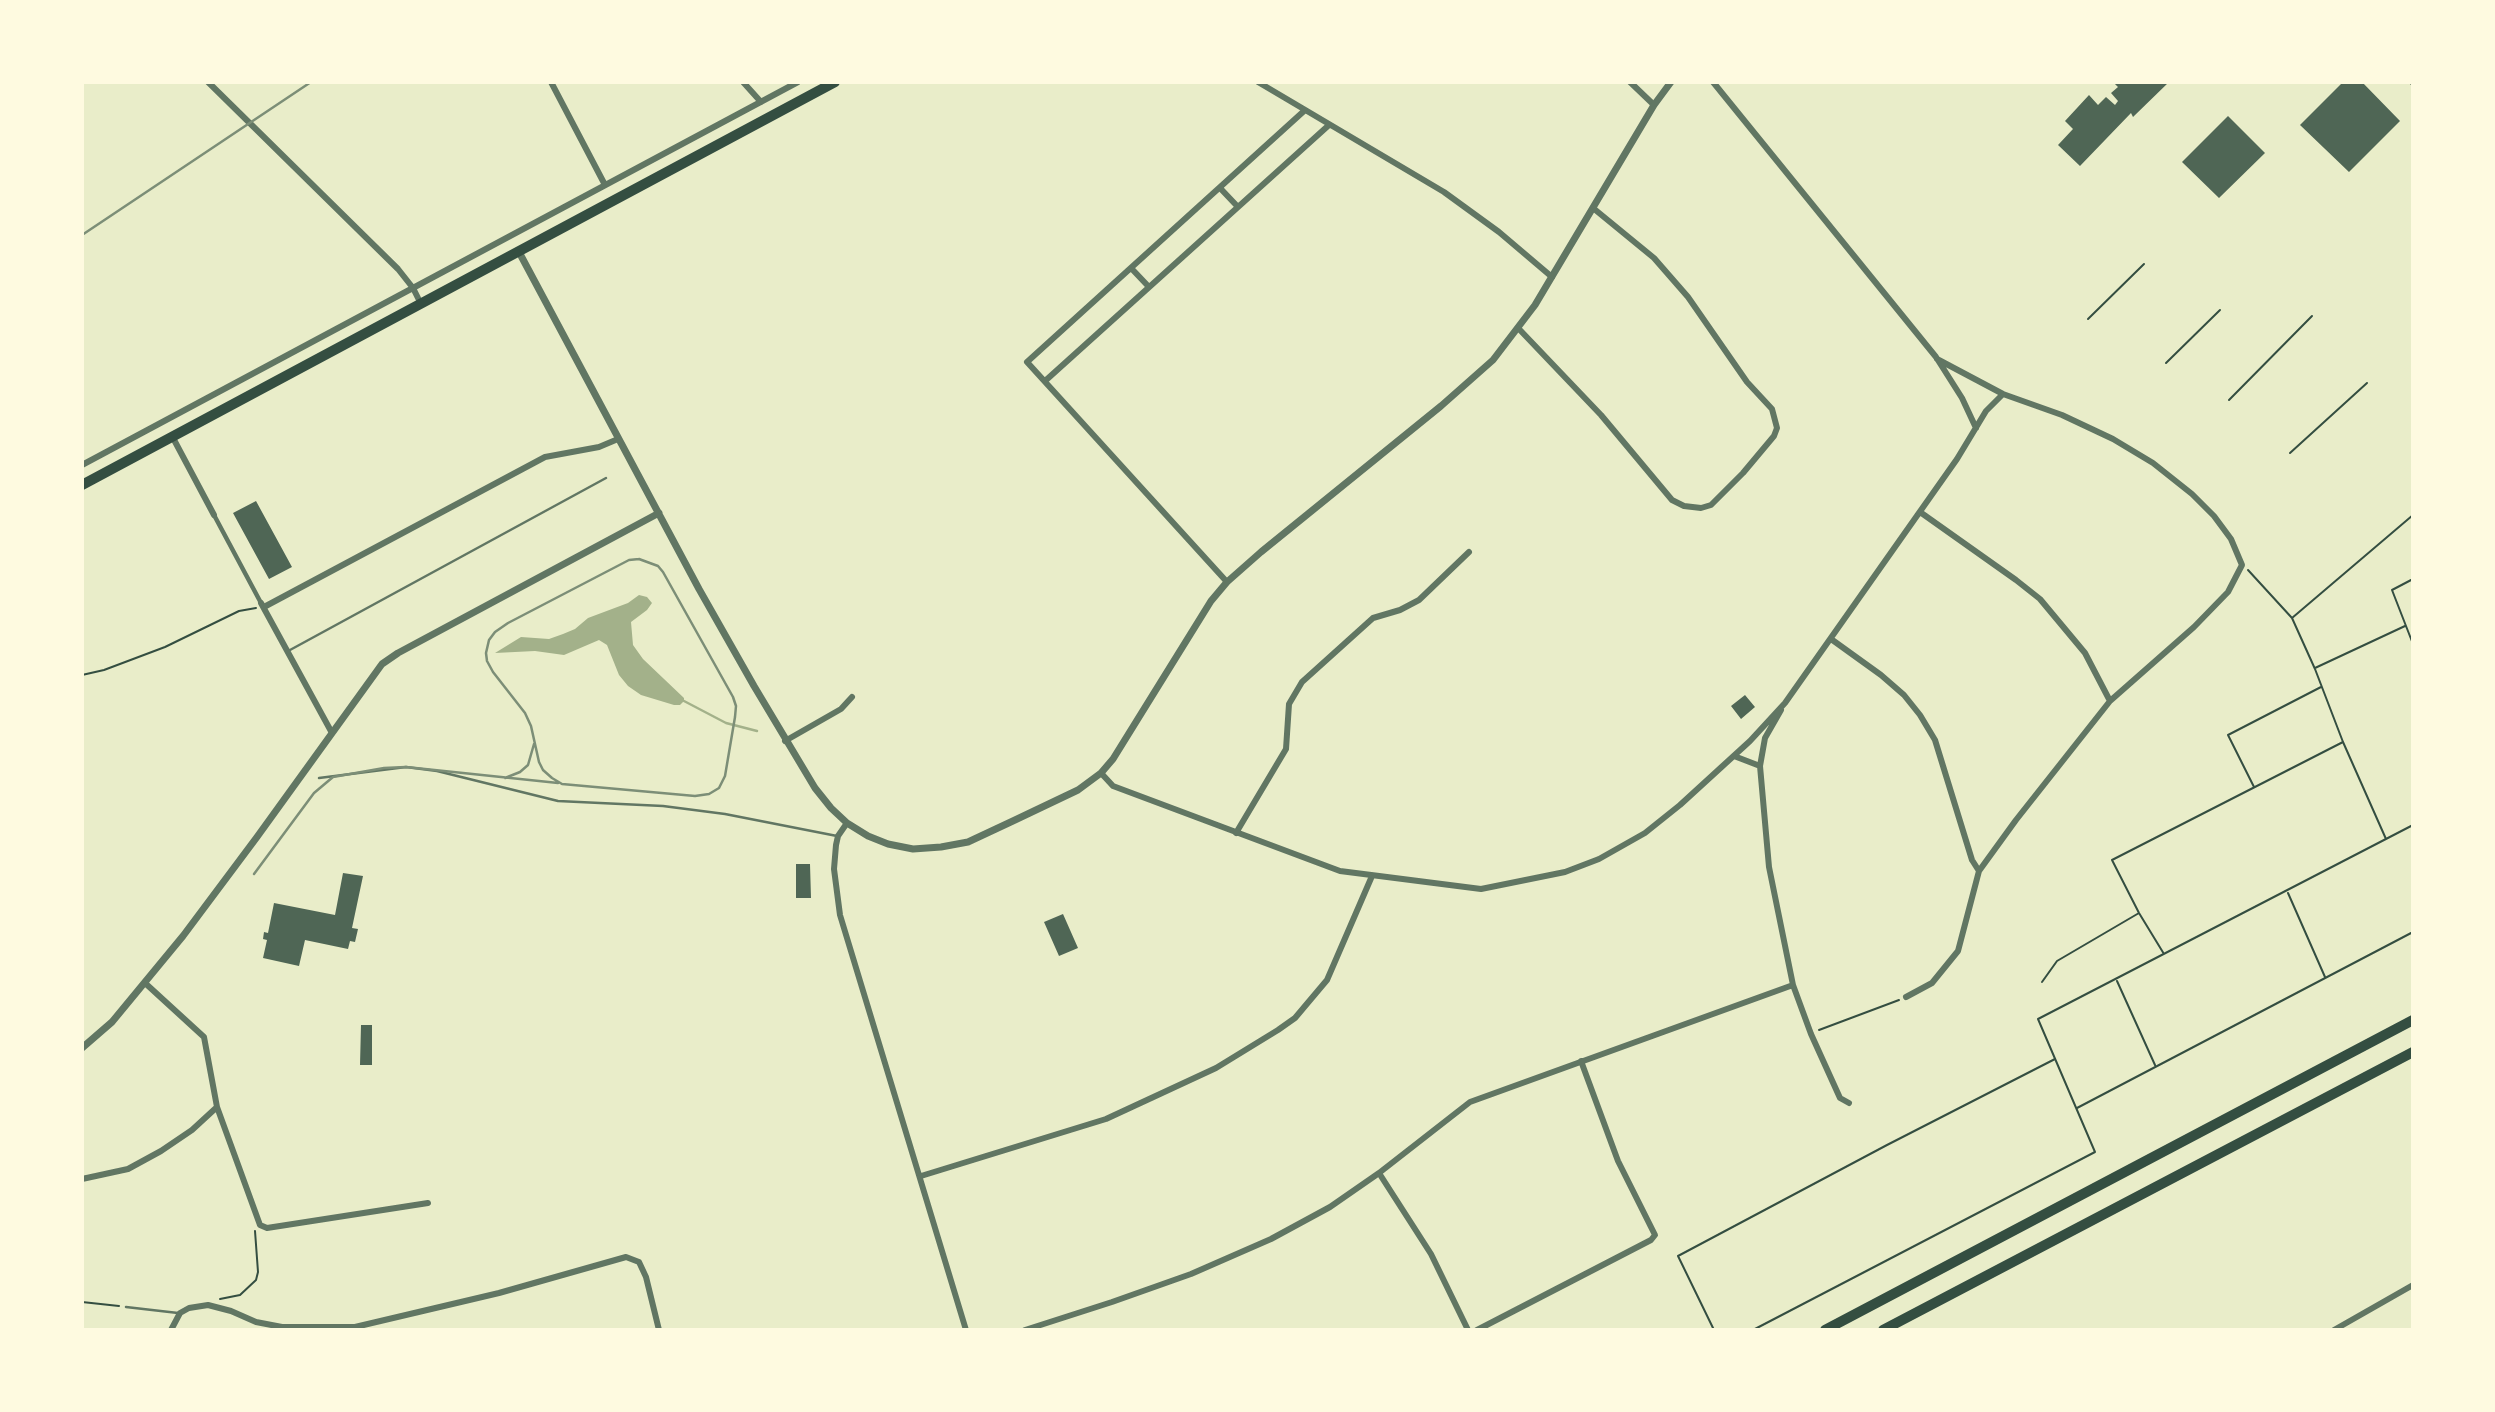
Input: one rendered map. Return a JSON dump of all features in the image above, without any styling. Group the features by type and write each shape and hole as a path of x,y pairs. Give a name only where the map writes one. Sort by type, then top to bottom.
{"highway":[{"path":"1825,1330 2413,1020"},
{"path":"1883,1330 2413,1052"}],"main road":[{"path":"82,485 835,82"}],"street":[{"path":"208,82 398,269 413,288 421,304"},
{"path":"551,82 605,184"},
{"path":"744,82 761,102"},
{"path":"82,465 798,82"},
{"path":"1258,82 1444,192 1499,232 1552,277"},
{"path":"1630,82 1654,105"},
{"path":"519,253 785,741 815,788 831,808 869,836 888,844 914,849 941,847 968,842 1078,790 1101,773 1113,760 1210,601 1227,582 1441,407 1493,360 1519,329 1654,105 1671,82"},
{"path":"1713,82 1937,359 1962,398 1976,428"},
{"path":"1227,582 1027,362 1304,111"},
{"path":"1045,381 1329,125"},
{"path":"1220,188 1238,208"},
{"path":"1519,329 1601,415 1672,500 1685,506 1701,508 1711,505 1774,436 1777,428 1772,409 1747,382 1672,277 1632,239 1593,208"},
{"path":"1131,268 1149,287"},
{"path":"1906,997 1932,983 1958,951 1979,871 2110,701 2194,627 2228,592 2241,561 2231,540 2214,516 2192,494 2153,463 2113,439 2062,415 2003,394 1937,359"},
{"path":"1849,1103 1840,1098 1811,1034 1793,985 1769,867 1760,766 1766,738 1785,703 1920,512 1986,411 2003,394"},
{"path":"172,436 332,733"},
{"path":"262,605 286,595 545,457 598,447 618,439"},
{"path":"1920,512 2040,599 2085,653 2110,701"},
{"path":"82,1048 112,1022 225,881 382,664 659,513"},
{"path":"1237,833 1286,749 1289,704 1302,681 1373,618 1401,610 1419,600 1469,552"},
{"path":"1831,639 1881,675 1904,695 1920,715 1935,740 1972,860 1979,871"},
{"path":"785,741 841,709 852,697"},
{"path":"1101,773 1112,786 1340,872 1481,888 1565,872 1599,859 1644,833 1734,756 1785,703"},
{"path":"1734,756 1760,766"},
{"path":"848,823 838,836 834,869 840,915 966,1330"},
{"path":"921,1176 1106,1119 1204,1074 1268,1037 1295,1018 1327,980 1372,876"},
{"path":"145,983 204,1037 217,1107 260,1225 267,1228 428,1203"},
{"path":"1025,1330 1112,1302 1214,1264 1271,1239 1330,1207 1379,1173 1470,1102 1793,985"},
{"path":"1477,1330 1651,1240 1655,1235 1618,1161 1581,1061"},
{"path":"82,1179 128,1169 161,1152 192,1130 217,1107"},
{"path":"1379,1173 1431,1254 1468,1330"},
{"path":"172,1330 180,1313 189,1308 208,1305 256,1322 282,1327 355,1327 499,1293 626,1257 639,1262 646,1277 659,1330"},
{"path":"2334,1330 2413,1284"}],"lane":[{"path":"287,652 606,478"},
{"path":"319,778 407,767 437,771 558,801 663,806 725,814 838,836"},
{"path":"126,1307 180,1313"}],"path":[{"path":"2088,319 2144,264"},
{"path":"2166,363 2220,310"},
{"path":"2229,400 2312,316"},
{"path":"2290,453 2367,383"},
{"path":"2292,618 2413,515"},
{"path":"2241,561 2292,618 2386,839"},
{"path":"2413,579 2392,590 2413,644"},
{"path":"82,675 104,670 165,647 239,611 262,605"},
{"path":"2315,669 2405,626"},
{"path":"2254,788 2228,735 2321,687"},
{"path":"2165,955 2139,913 2112,860 2343,742"},
{"path":"1753,1330 2095,1152 2038,1020 2413,825"},
{"path":"2287,892 2326,978"},
{"path":"2042,982 2057,961 2139,913"},
{"path":"2077,1108 2413,932"},
{"path":"2117,980 2156,1067"},
{"path":"1811,1034 1906,997"},
{"path":"1714,1330 1678,1256 1887,1144 2056,1058"},
{"path":"208,1305 213,1300 240,1295 256,1280 258,1258 254,1232 260,1225"},
{"path":"82,1302 126,1307"}],"shaded area":[{"path":"639,595 647,597 652,603 631,622 633,645 643,659 684,698 680,705 641,695 628,686 619,675 607,645 599,640 564,655 535,651 495,653 521,637 549,639 563,634 575,629 588,618 628,603"}],"building":[{"path":"2113,82 2169,82 2133,117 2131,113 2080,166 2058,145 2073,129 2065,121 2089,95 2098,105 2106,97 2115,105 2118,101 2111,93 2118,87"},
{"path":"2343,82 2362,82 2400,121 2349,172 2300,125"},
{"path":"2228,116 2265,153 2219,198 2182,162"},
{"path":"256,501 292,567 269,579 233,513"},
{"path":"1745,695 1755,707 1741,719 1731,706"},
{"path":"796,864 810,864 811,898 796,898"},
{"path":"343,873 363,876 352,928 358,929 355,942 350,941 348,949 305,940 299,966 263,958 267,940 263,939 264,932 268,933 274,903 335,915"},
{"path":"1063,914 1078,948 1059,956 1044,922"},
{"path":"361,1025 372,1025 372,1065 360,1065"}],"waterway":[{"path":"684,701 726,723 757,731"}],"railway":[{"path":"82,235 311,82"},
{"path":"639,559 658,566 663,572 736,706 725,776 719,788 709,794 695,796 562,784 543,770 525,713 487,661 489,640 508,623 629,560 639,559"},
{"path":"505,778 520,772 528,765 534,744"},
{"path":"254,874 314,793 333,777 406,767 558,783"}]}
